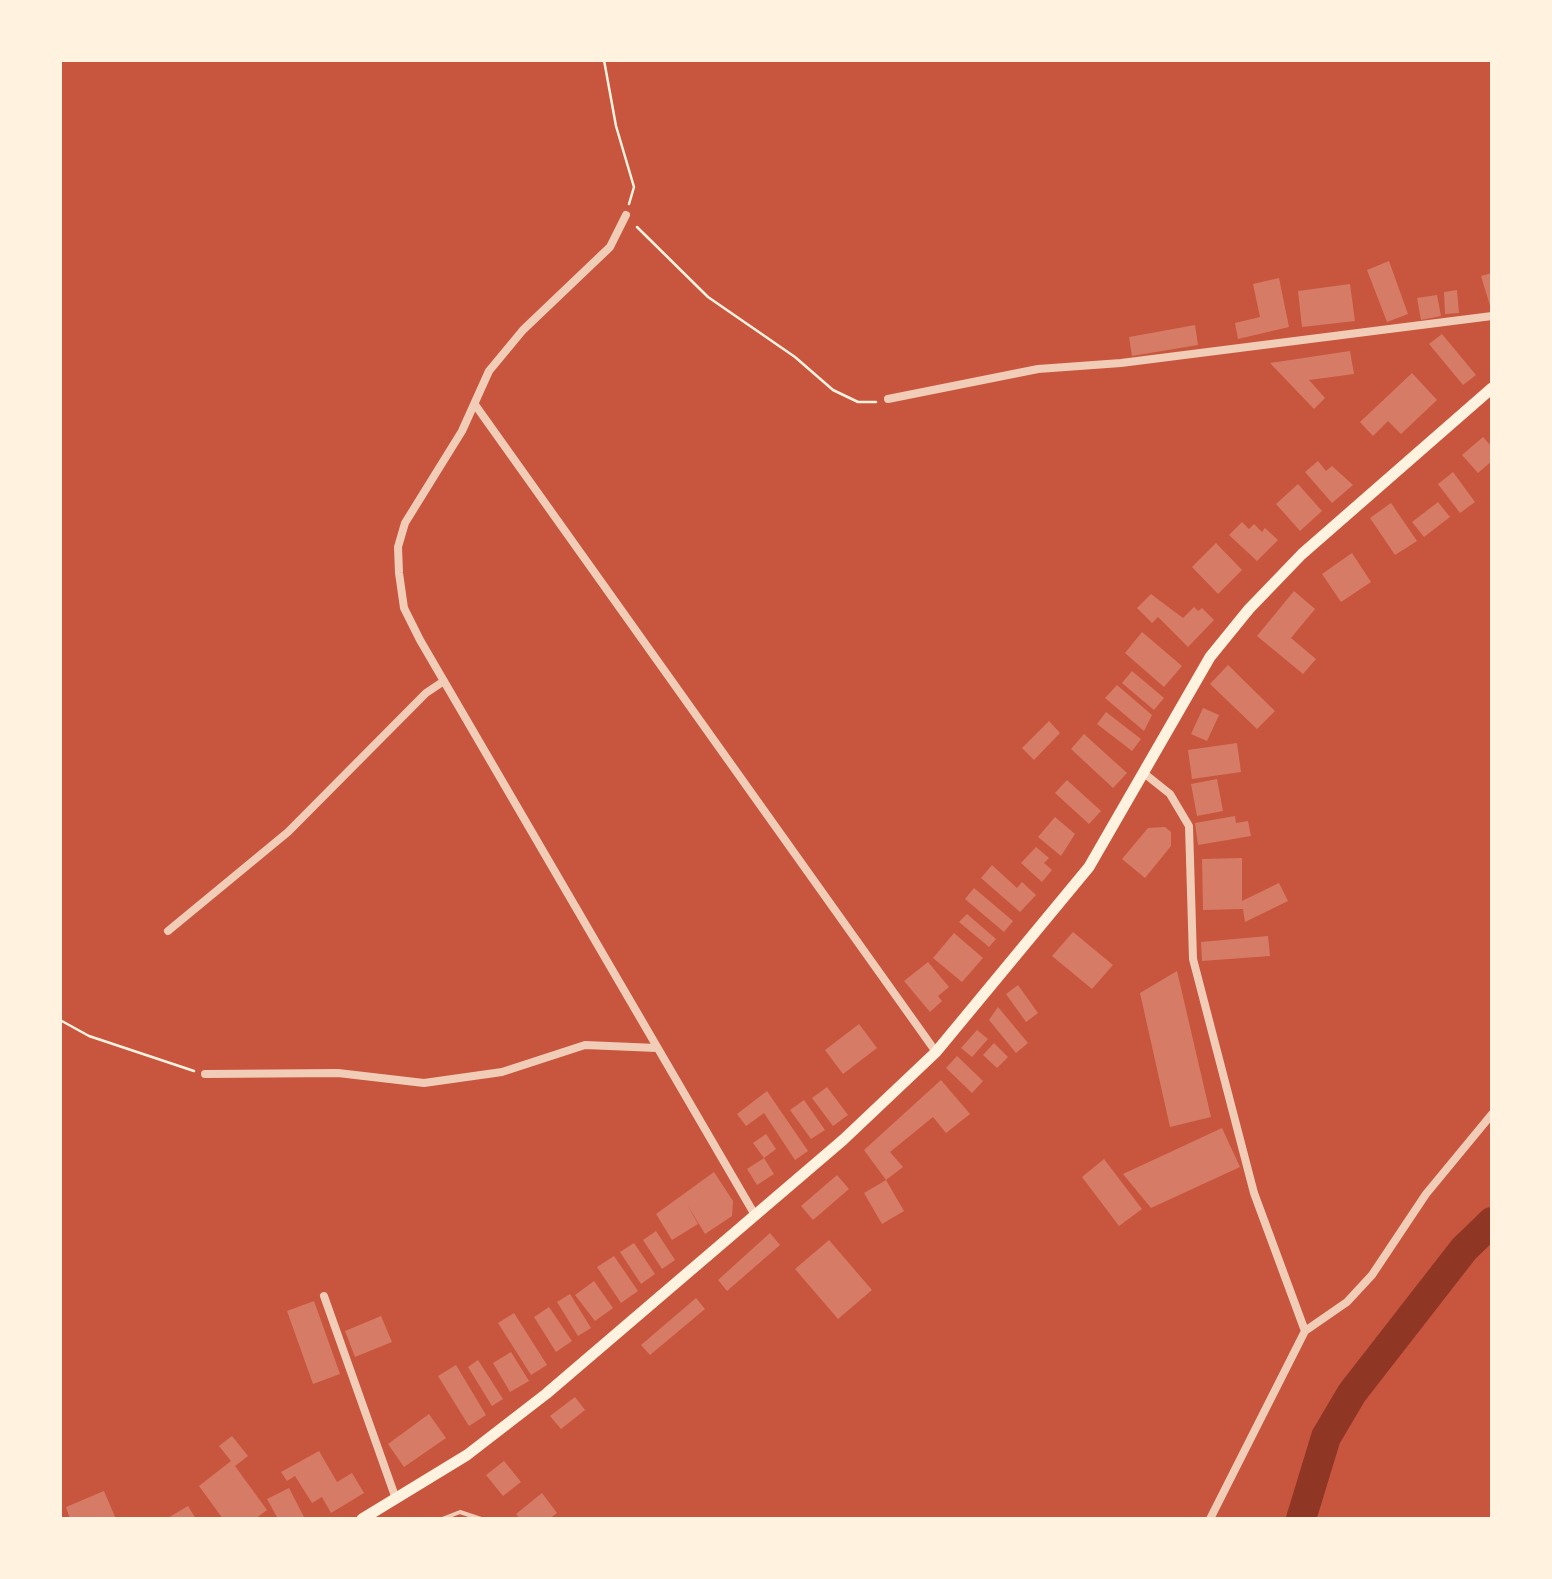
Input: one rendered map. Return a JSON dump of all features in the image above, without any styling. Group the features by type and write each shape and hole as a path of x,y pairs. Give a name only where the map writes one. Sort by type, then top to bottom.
{"main road":[{"path":"362,1519 466,1455 546,1394 756,1214 936,1052 1089,866 1210,657 1249,609 1302,554 1492,388"}],"street":[{"path":"626,215 610,247 523,330 489,371 476,406 406,523 398,548 404,608 756,1214"},
{"path":"888,399 1038,369 1121,363 1492,316"},
{"path":"476,406 936,1052"},
{"path":"168,932 288,832 426,692 444,680"},
{"path":"1145,774 1170,794 1189,826 1193,959 1254,1193 1304,1331"},
{"path":"205,1074 338,1073 424,1083 502,1072 585,1044 658,1048"},
{"path":"1210,1519 1304,1331 1347,1302 1372,1275 1426,1194 1492,1114"},
{"path":"324,1296 396,1499"}],"lane":[{"path":"442,1519 460,1512 481,1519"}],"path":[{"path":"604,60 616,126 634,187 626,215 708,297 796,357 833,390 858,402 888,399"},
{"path":"60,1020 135,1054 205,1074"}],"building":[{"path":"1389,261 1408,314 1387,322 1367,270"},
{"path":"1492,273 1492,309 1491,309 1481,276"},
{"path":"1279,278 1289,327 1238,339 1235,323 1260,317 1253,284"},
{"path":"1350,284 1355,321 1302,327 1298,291"},
{"path":"1457,290 1459,313 1445,314 1444,292"},
{"path":"1437,295 1441,316 1421,320 1417,298"},
{"path":"1195,325 1198,345 1132,356 1129,337"},
{"path":"1442,334 1476,375 1463,385 1429,344"},
{"path":"1350,351 1354,374 1309,380 1325,398 1314,409 1270,363"},
{"path":"1412,373 1437,400 1401,434 1388,421 1373,436 1360,422"},
{"path":"1483,437 1492,447 1492,461 1478,473 1462,455"},
{"path":"1318,461 1326,471 1332,466 1353,485 1332,503 1305,472"},
{"path":"1453,472 1475,502 1460,513 1438,484"},
{"path":"1298,484 1322,511 1300,531 1276,504"},
{"path":"1438,502 1450,517 1424,537 1412,522"},
{"path":"1391,503 1417,541 1395,555 1370,518"},
{"path":"1242,522 1249,529 1254,524 1262,532 1265,528 1278,540 1257,561 1229,535"},
{"path":"1216,543 1242,570 1218,594 1192,567"},
{"path":"1352,553 1371,582 1341,602 1322,574"},
{"path":"1294,591 1315,609 1291,638 1316,659 1303,674 1257,636"},
{"path":"1151,594 1183,618 1194,607 1198,611 1202,608 1214,620 1188,647 1158,617 1152,623 1137,608"},
{"path":"1142,632 1182,666 1164,687 1125,653"},
{"path":"1228,665 1275,711 1257,729 1210,684"},
{"path":"1132,671 1164,698 1154,710 1122,683"},
{"path":"1117,685 1152,715 1144,731 1105,698"},
{"path":"1203,708 1219,715 1207,741 1191,734"},
{"path":"1106,712 1141,739 1132,751 1097,724"},
{"path":"1049,721 1060,733 1034,760 1022,748"},
{"path":"1084,734 1127,773 1113,788 1071,749"},
{"path":"1237,743 1241,772 1192,779 1188,750"},
{"path":"1217,779 1223,811 1197,816 1191,784"},
{"path":"1067,780 1101,811 1089,824 1055,793"},
{"path":"1235,816 1236,823 1248,821 1251,836 1198,845 1195,823"},
{"path":"1055,817 1075,834 1061,856 1038,837"},
{"path":"1165,827 1171,832 1171,846 1145,878 1122,859 1148,828"},
{"path":"1036,847 1049,858 1044,863 1052,870 1042,882 1021,863"},
{"path":"1242,858 1242,901 1279,883 1288,901 1245,922 1243,909 1203,910 1202,859"},
{"path":"992,865 1017,888 1022,882 1036,895 1020,912 981,878"},
{"path":"974,888 1013,921 1004,932 965,899"},
{"path":"967,914 996,939 989,947 959,922"},
{"path":"1073,932 1113,965 1092,989 1052,956"},
{"path":"954,933 983,958 962,982 933,958"},
{"path":"1268,936 1270,956 1202,961 1201,942"},
{"path":"928,962 949,987 938,996 942,1001 930,1012 904,981"},
{"path":"1177,971 1211,1117 1170,1127 1140,993"},
{"path":"1018,985 1038,1013 1026,1022 1006,994"},
{"path":"998,1007 1028,1043 1016,1053 989,1020"},
{"path":"859,1024 877,1048 843,1074 825,1050"},
{"path":"977,1030 988,1039 972,1057 961,1048"},
{"path":"994,1043 1008,1057 997,1068 983,1055"},
{"path":"957,1056 983,1081 972,1093 946,1068"},
{"path":"941,1080 970,1114 946,1133 933,1117 890,1152 903,1167 886,1180 864,1150"},
{"path":"827,1087 848,1115 833,1126 812,1098"},
{"path":"767,1091 808,1151 795,1160 764,1113 746,1126 737,1114"},
{"path":"804,1100 825,1130 811,1139 790,1110"},
{"path":"1222,1128 1240,1167 1151,1208 1123,1174"},
{"path":"766,1134 776,1149 764,1158 753,1143"},
{"path":"764,1158 774,1174 757,1185 747,1169"},
{"path":"1104,1159 1142,1209 1119,1226 1082,1177"},
{"path":"714,1172 733,1201 732,1216 705,1234 687,1204 698,1224 672,1240 656,1214"},
{"path":"837,1175 849,1189 813,1220 801,1206"},
{"path":"886,1180 904,1211 882,1224 864,1193"},
{"path":"656,1231 675,1260 662,1269 643,1240"},
{"path":"770,1233 780,1245 727,1291 718,1280"},
{"path":"829,1240 872,1290 838,1319 795,1269"},
{"path":"634,1243 655,1274 641,1284 620,1252"},
{"path":"614,1256 638,1291 621,1303 597,1267"},
{"path":"594,1281 613,1308 595,1321 575,1295"},
{"path":"570,1294 591,1328 578,1336 557,1302"},
{"path":"696,1298 705,1309 650,1355 641,1345"},
{"path":"314,1301 340,1374 313,1384 287,1311"},
{"path":"549,1307 572,1341 556,1352 534,1317"},
{"path":"514,1313 547,1365 531,1375 498,1323"},
{"path":"381,1316 392,1342 355,1357 345,1331"},
{"path":"511,1352 529,1381 510,1392 493,1363"},
{"path":"478,1360 503,1399 492,1406 468,1367"},
{"path":"456,1365 486,1415 469,1426 438,1376"},
{"path":"575,1397 585,1410 561,1429 550,1416"},
{"path":"429,1414 446,1438 404,1467 388,1444"},
{"path":"232,1436 248,1456 235,1466 267,1510 255,1519 223,1519 199,1486 231,1461 219,1446"},
{"path":"319,1451 337,1482 352,1473 364,1493 331,1513 322,1497 312,1503 295,1476 287,1481 281,1472"},
{"path":"504,1461 521,1482 503,1496 486,1475"},
{"path":"289,1488 305,1519 278,1519 267,1499"},
{"path":"104,1491 116,1519 70,1519 66,1507"},
{"path":"542,1493 557,1513 549,1519 520,1519 516,1514"},
{"path":"188,1506 196,1519 166,1519"}],"waterway":[{"path":"1301,1519 1326,1437 1352,1393 1464,1249 1492,1222"}]}
